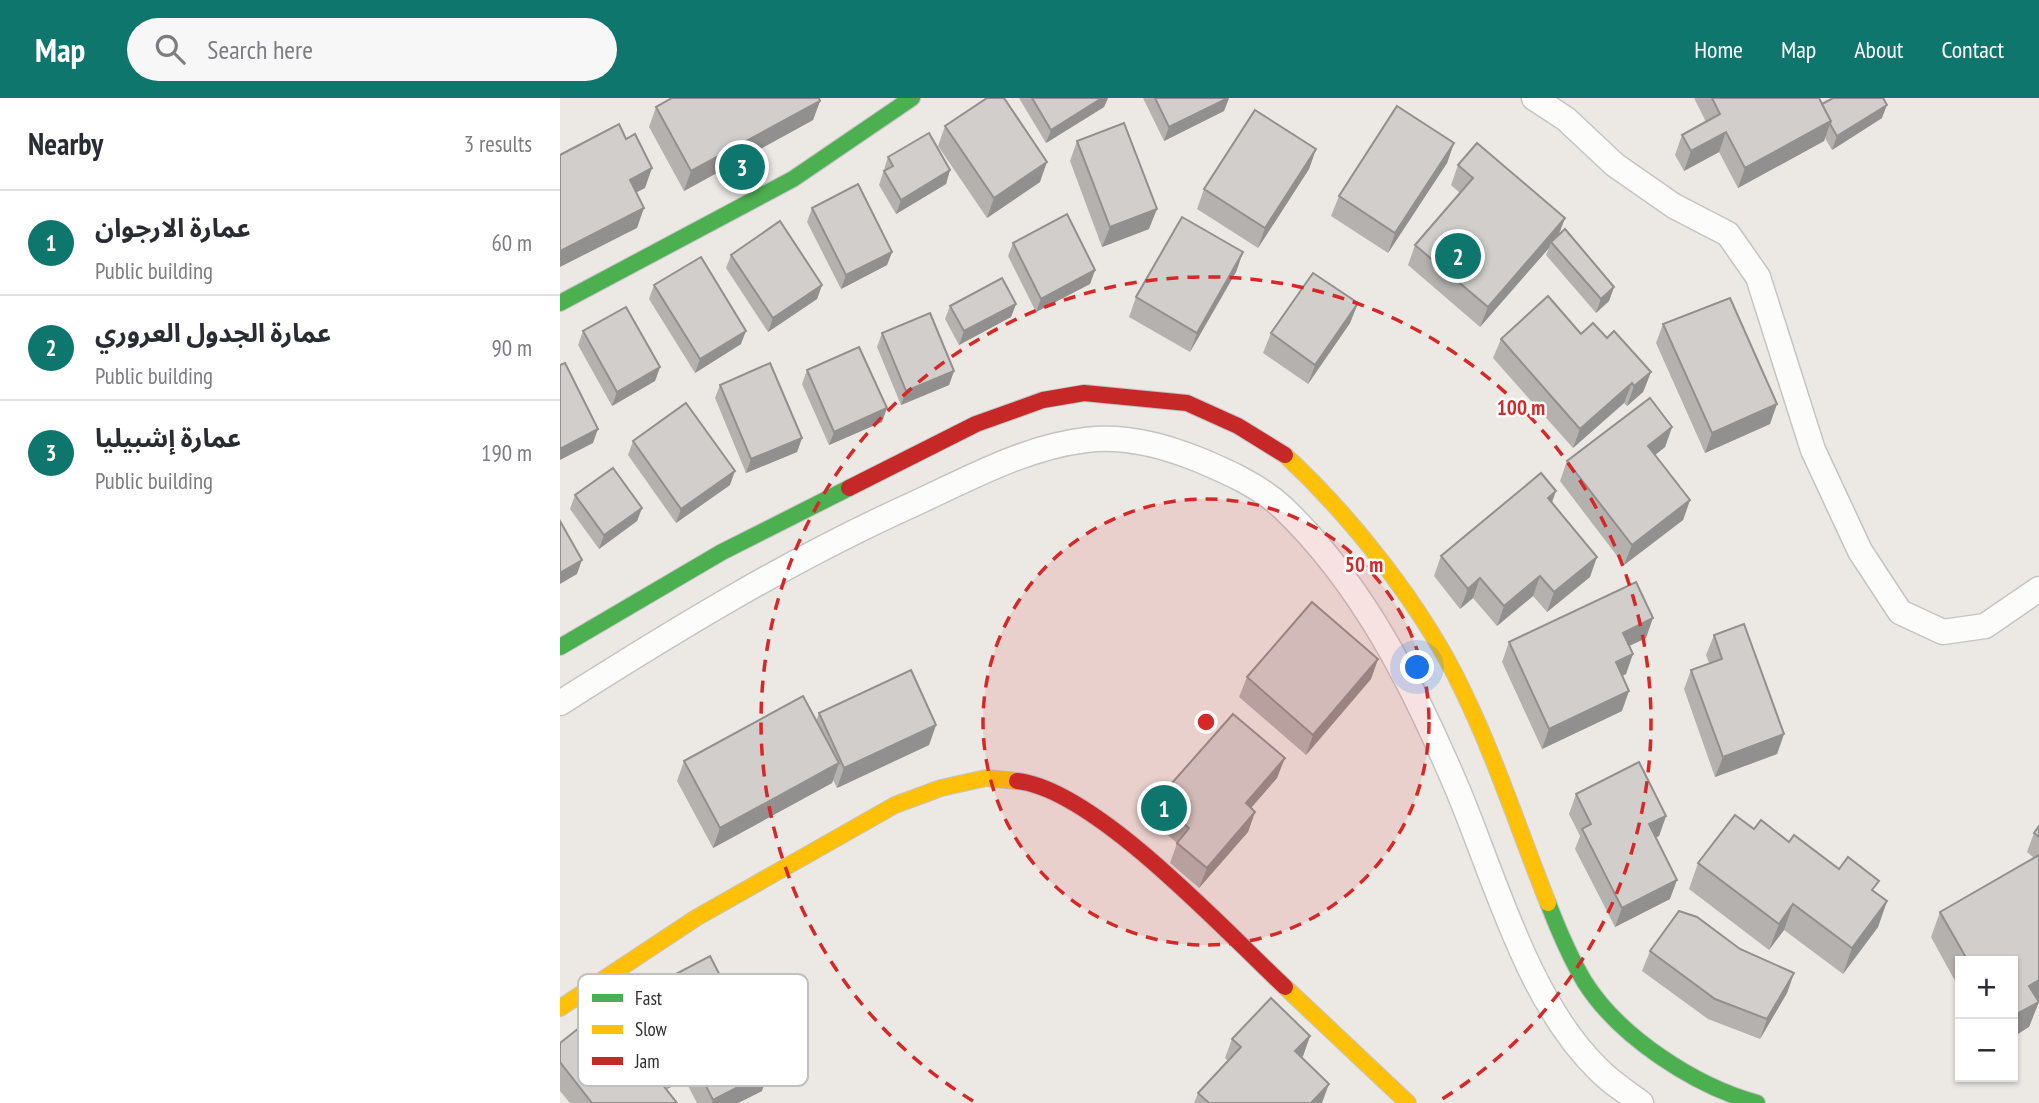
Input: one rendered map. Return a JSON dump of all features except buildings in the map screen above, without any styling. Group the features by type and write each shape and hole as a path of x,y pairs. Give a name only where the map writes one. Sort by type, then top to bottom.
{"street":[{"path":"560,303 793,179 912,98"},
{"path":"1535,98 1566,119 1615,165 1674,206 1728,234 1758,277 1813,450 1860,551 1900,612 1943,632 1985,626 2039,589"},
{"path":"560,647 722,552 976,424 1043,400 1084,393 1187,403 1238,426 1283,453 1316,484 1375,554 1422,621 1463,690 1551,911 1585,982 1629,1032 1673,1064 1725,1094 1757,1103"},
{"path":"560,703 701,614 855,530 1026,454 1087,440 1133,440 1175,450 1251,484 1281,506 1359,600 1417,694 1531,972 1560,1023 1598,1070 1640,1103"},
{"path":"611,974 696,918 895,806 942,788 986,778 1027,782 1066,799 1122,834 1408,1103"},
{"path":"560,1008 578,996"}],"traffic: fast":[{"path":"560,303 793,179 912,98"},
{"path":"560,647 722,552 849,488"},
{"path":"1548,903 1564,943 1584,981 1617,1021 1660,1057 1684,1072 1709,1085 1757,1103"}],"traffic: slow":[{"path":"1285,455 1336,506 1384,565 1447,660 1486,743 1548,903"},
{"path":"611,974 696,918 895,805 941,788 986,778 1017,781"},
{"path":"1285,987 1408,1103"},
{"path":"560,1008 578,996"}],"traffic: jam":[{"path":"849,488 976,424 1043,400 1084,393 1187,403 1238,426 1285,455"},
{"path":"1017,781 1048,790 1083,809 1121,835 1195,900 1285,987"}],"place":[{"name":"عمارة إشبيليا","path":"742,167"},
{"name":"عمارة الجدول العروري","path":"1458,256"},
{"name":"عمارة الارجوان","path":"1164,808"}]}
